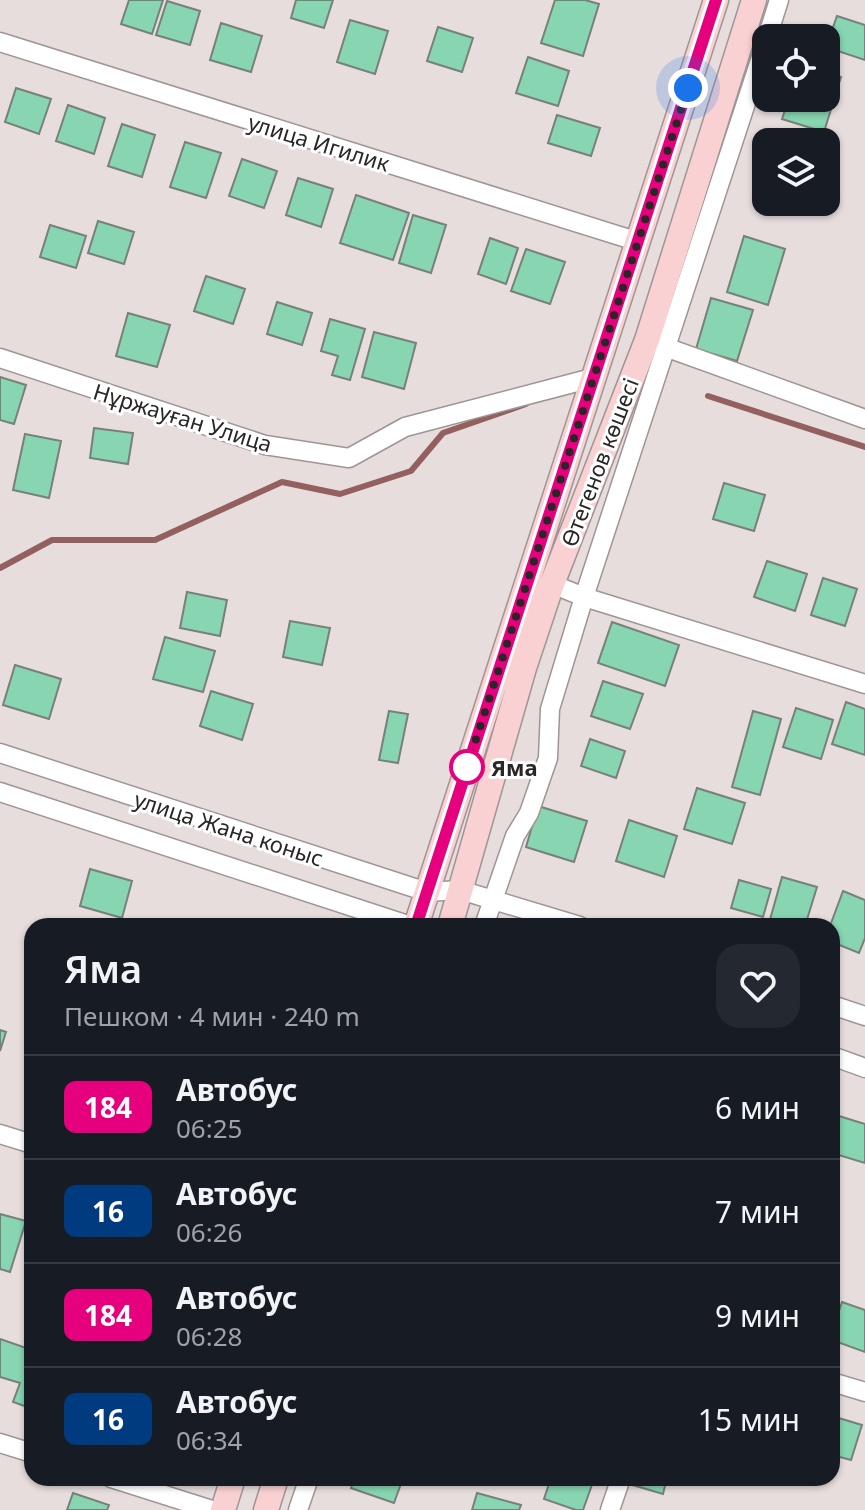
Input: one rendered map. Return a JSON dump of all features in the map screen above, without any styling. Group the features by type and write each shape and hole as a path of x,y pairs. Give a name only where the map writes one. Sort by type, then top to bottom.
{"main road":[{"name":"Өтегенов көшесі","path":"416,918 596,377 716,0"},
{"name":"Өтегенов көшесі","path":"452,918 524,668 552,584 657,344 723,98 754,0"},
{"path":"688,88 723,98"},
{"path":"223,1510 230,1486"},
{"path":"266,1510 274,1486"}],"street":[{"path":"772,24 779,0"},
{"name":"улица Игилик","path":"0,42 639,242"},
{"path":"486,918 515,836 529,813 548,758 550,709 657,344 752,81"},
{"path":"657,344 865,419"},
{"name":"Нұржауған Улица","path":"0,358 265,445 349,458 405,427 596,377"},
{"path":"552,584 584,597 865,684"},
{"name":"улица Жана коныс","path":"0,753 427,892 460,890"},
{"name":"улица Жана коныс","path":"0,792 388,918"},
{"path":"460,890 553,918"},
{"path":"840,1008 865,1016"},
{"path":"840,1059 865,1068"},
{"path":"0,1134 24,1142"},
{"path":"840,1384 865,1392"},
{"path":"0,1443 24,1450"},
{"path":"136,1486 212,1510"},
{"path":"298,1510 306,1486"},
{"path":"610,1510 618,1486"}],"building":[{"path":"129,0 163,0 152,34 121,24"},
{"path":"296,0 333,0 324,28 291,18"},
{"path":"555,0 585,0 599,4 583,56 541,43"},
{"path":"167,1 200,11 190,45 156,35"},
{"path":"837,16 865,25 865,60 840,52 840,24 834,24"},
{"path":"350,20 388,31 375,74 337,62"},
{"path":"221,23 262,36 251,72 210,60"},
{"path":"438,27 473,38 462,72 427,61"},
{"path":"528,57 569,71 558,106 516,93"},
{"path":"16,88 51,99 39,134 5,122"},
{"path":"68,105 105,118 94,154 56,141"},
{"path":"784,112 830,112 825,128 811,128 782,119"},
{"path":"557,115 600,128 591,156 548,143"},
{"path":"122,124 155,135 142,177 108,166"},
{"path":"185,142 221,153 206,198 170,187"},
{"path":"242,159 277,171 264,208 229,196"},
{"path":"298,178 333,189 321,227 286,215"},
{"path":"356,195 409,213 393,260 340,243"},
{"path":"413,215 446,225 431,273 399,263"},
{"path":"98,221 134,232 124,264 88,253"},
{"path":"50,225 86,236 76,268 40,257"},
{"path":"744,236 785,249 768,305 727,292"},
{"path":"490,238 518,248 506,284 478,274"},
{"path":"526,249 565,262 550,304 511,291"},
{"path":"206,276 245,289 233,324 194,311"},
{"path":"711,298 753,310 737,361 696,349"},
{"path":"277,302 312,313 302,345 267,334"},
{"path":"128,313 170,325 157,367 116,356"},
{"path":"330,319 365,329 350,380 332,375 338,356 321,351"},
{"path":"374,332 416,343 404,389 362,377"},
{"path":"0,377 26,385 14,424 0,420"},
{"path":"94,428 133,433 128,464 90,458"},
{"path":"25,434 61,441 49,498 13,490"},
{"path":"724,483 765,495 754,531 713,519"},
{"path":"767,561 807,574 795,611 754,597"},
{"path":"823,578 857,589 845,626 811,615"},
{"path":"187,592 227,600 220,636 180,628"},
{"path":"290,621 330,628 322,665 283,657"},
{"path":"612,622 679,645 665,686 598,663"},
{"path":"165,637 215,651 203,692 153,679"},
{"path":"15,665 61,679 49,719 3,705"},
{"path":"603,681 643,694 630,729 591,716"},
{"path":"211,691 253,704 242,740 200,726"},
{"path":"846,702 865,709 865,755 832,744"},
{"path":"796,708 833,720 821,759 783,747"},
{"path":"389,711 408,714 398,763 379,760"},
{"path":"753,711 781,719 760,795 732,787"},
{"path":"590,739 625,751 616,778 581,766"},
{"path":"697,788 745,803 732,844 684,829"},
{"path":"538,806 587,821 574,862 526,847"},
{"path":"629,820 677,836 664,877 616,861"},
{"path":"90,869 132,881 122,918 80,906"},
{"path":"782,877 817,887 807,918 770,918"},
{"path":"739,880 771,889 763,917 731,908"},
{"path":"843,891 865,900 865,938 859,953 840,945 840,918 833,918"},
{"path":"0,1030 6,1032 0,1051"},
{"path":"840,1116 865,1124 865,1163 840,1155"},
{"path":"0,1214 24,1220 24,1227 10,1272 0,1269"},
{"path":"842,1302 865,1310 865,1352 840,1343"},
{"path":"0,1339 24,1347 24,1406 13,1402 20,1383 0,1377"},
{"path":"840,1418 862,1425 851,1460 840,1457"},
{"path":"352,1486 400,1486 394,1503"},
{"path":"548,1486 592,1486 583,1510 544,1499"},
{"path":"636,1486 665,1486 663,1494"},
{"path":"73,1493 109,1505 107,1510 67,1510"},
{"path":"477,1493 521,1505 519,1510 472,1510"}],"waterway":[{"path":"708,396 865,447"},
{"path":"0,568 52,540 155,540 282,482 340,494 411,471 443,433 526,404"}],"bus line":[{"name":"184","path":"419,918 716,0"}],"place":[{"name":"Яма","path":"467,767"}],"route":[{"path":"467,767 688,88"}]}
